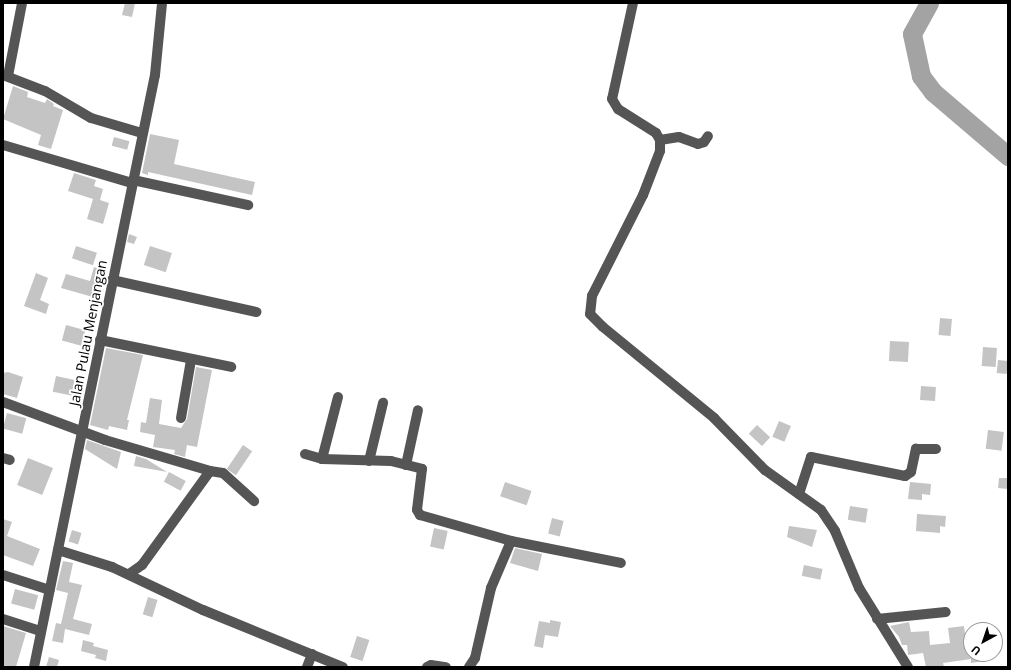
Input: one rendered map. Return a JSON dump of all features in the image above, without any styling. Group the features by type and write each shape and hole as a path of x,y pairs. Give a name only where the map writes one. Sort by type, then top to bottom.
{"street":[{"path":"22,3 6,75 45,91 91,118 142,132"},
{"name":"Jalan Pulau Menjangan","path":"34,667 83,432 112,280 158,57 162,3"},
{"path":"634,3 612,99 618,108 653,130 660,140 660,151 652,175 592,296 590,314 603,327 699,405 765,470 821,510 829,520 859,588 908,667"},
{"path":"660,140 679,137 698,144 704,142 708,136"},
{"path":"3,145 132,181 248,205"},
{"path":"112,280 256,312"},
{"path":"100,340 191,360 231,367"},
{"path":"181,418 191,360"},
{"path":"322,459 338,397"},
{"path":"3,402 83,432 210,471 223,473 254,501"},
{"path":"369,461 383,403"},
{"path":"406,465 418,410"},
{"path":"799,494 811,457 905,476 911,472 916,449 936,449"},
{"path":"305,454 322,459 369,461 406,465 422,469 417,510 420,515 511,541 621,563"},
{"path":"129,574 142,565 210,471"},
{"path":"469,667 475,658 491,588 511,541"},
{"path":"58,550 129,574 203,610 343,667"},
{"path":"3,575 50,590"},
{"path":"877,619 946,612"},
{"path":"3,620 41,631"},
{"path":"307,667 312,654"},
{"path":"427,667 431,665 446,667"}],"building":[{"path":"125,3 135,3 132,17 122,15"},
{"path":"13,86 28,92 27,97 45,103 47,99 54,104 53,106 63,110 51,149 38,145 41,135 3,119"},
{"path":"150,134 179,140 174,164 255,182 252,195 148,172 148,175 142,173"},
{"path":"114,137 129,141 127,150 112,146"},
{"path":"74,173 96,180 94,186 103,189 100,200 109,203 103,224 87,219 93,199 68,191"},
{"path":"129,234 137,237 134,244 127,242"},
{"path":"76,246 97,253 93,265 72,258"},
{"path":"150,246 172,253 166,272 144,265"},
{"path":"94,267 102,270 93,297 61,288 66,274 90,281"},
{"path":"36,273 48,278 40,300 49,304 46,314 24,306"},
{"path":"940,318 952,319 950,336 939,335"},
{"path":"66,325 85,330 81,346 62,340"},
{"path":"890,341 909,342 908,362 889,361"},
{"path":"983,347 997,348 996,367 982,366"},
{"path":"106,348 143,355 127,420 129,420 127,430 109,426 108,430 90,425"},
{"path":"998,360 1008,361 1007,374 997,373"},
{"path":"196,367 212,370 197,447 187,445 185,457 174,454 175,450 153,447 155,435 140,432 141,422 146,423 150,398 162,400 159,424 181,428 187,419"},
{"path":"8,372 23,377 17,398 3,394 3,373"},
{"path":"56,376 75,380 71,396 53,392"},
{"path":"921,386 936,387 935,401 920,400"},
{"path":"7,413 26,418 22,434 3,428"},
{"path":"779,421 791,426 784,442 772,437"},
{"path":"757,425 770,437 762,446 749,434"},
{"path":"988,430 1004,432 1002,451 986,449"},
{"path":"87,440 121,452 117,469 85,449"},
{"path":"243,445 252,451 236,475 227,469"},
{"path":"136,456 146,459 167,472 134,466"},
{"path":"28,458 53,468 42,495 17,485"},
{"path":"169,472 186,481 181,491 164,482"},
{"path":"999,478 1008,478 1008,489 998,488"},
{"path":"505,482 531,491 527,505 500,496"},
{"path":"910,482 931,484 930,495 922,494 922,500 908,499"},
{"path":"850,506 868,509 866,523 848,520"},
{"path":"917,514 946,516 945,527 940,526 940,533 916,531"},
{"path":"552,518 564,521 560,536 548,534"},
{"path":"3,519 12,522 7,536 40,549 33,566 3,555"},
{"path":"789,526 817,530 812,547 787,537"},
{"path":"434,528 448,531 444,549 430,547"},
{"path":"72,530 82,533 78,544 68,541"},
{"path":"515,548 542,554 538,571 510,563"},
{"path":"63,561 73,563 69,582 82,585 73,619 92,624 89,635 65,629 63,643 52,641 56,623 61,624 68,593 56,590"},
{"path":"804,565 823,569 820,580 802,576"},
{"path":"15,589 38,595 34,610 11,603"},
{"path":"148,597 158,600 152,617 143,614"},
{"path":"550,620 561,622 558,637 545,635 543,648 534,646 539,621 550,623"},
{"path":"909,622 911,632 929,631 930,645 950,643 948,628 963,626 963,660 943,663 944,667 926,667 923,653 908,655 907,645 902,645 899,637 890,626"},
{"path":"3,626 26,633 16,667 3,667"},
{"path":"357,636 369,640 363,661 350,657"},
{"path":"83,640 94,643 93,646 108,650 106,661 95,658 96,655 81,651"},
{"path":"49,657 59,660 57,667 46,667"}],"waterway":[{"path":"929,3 912,34 921,76 933,92 1008,156"}]}
